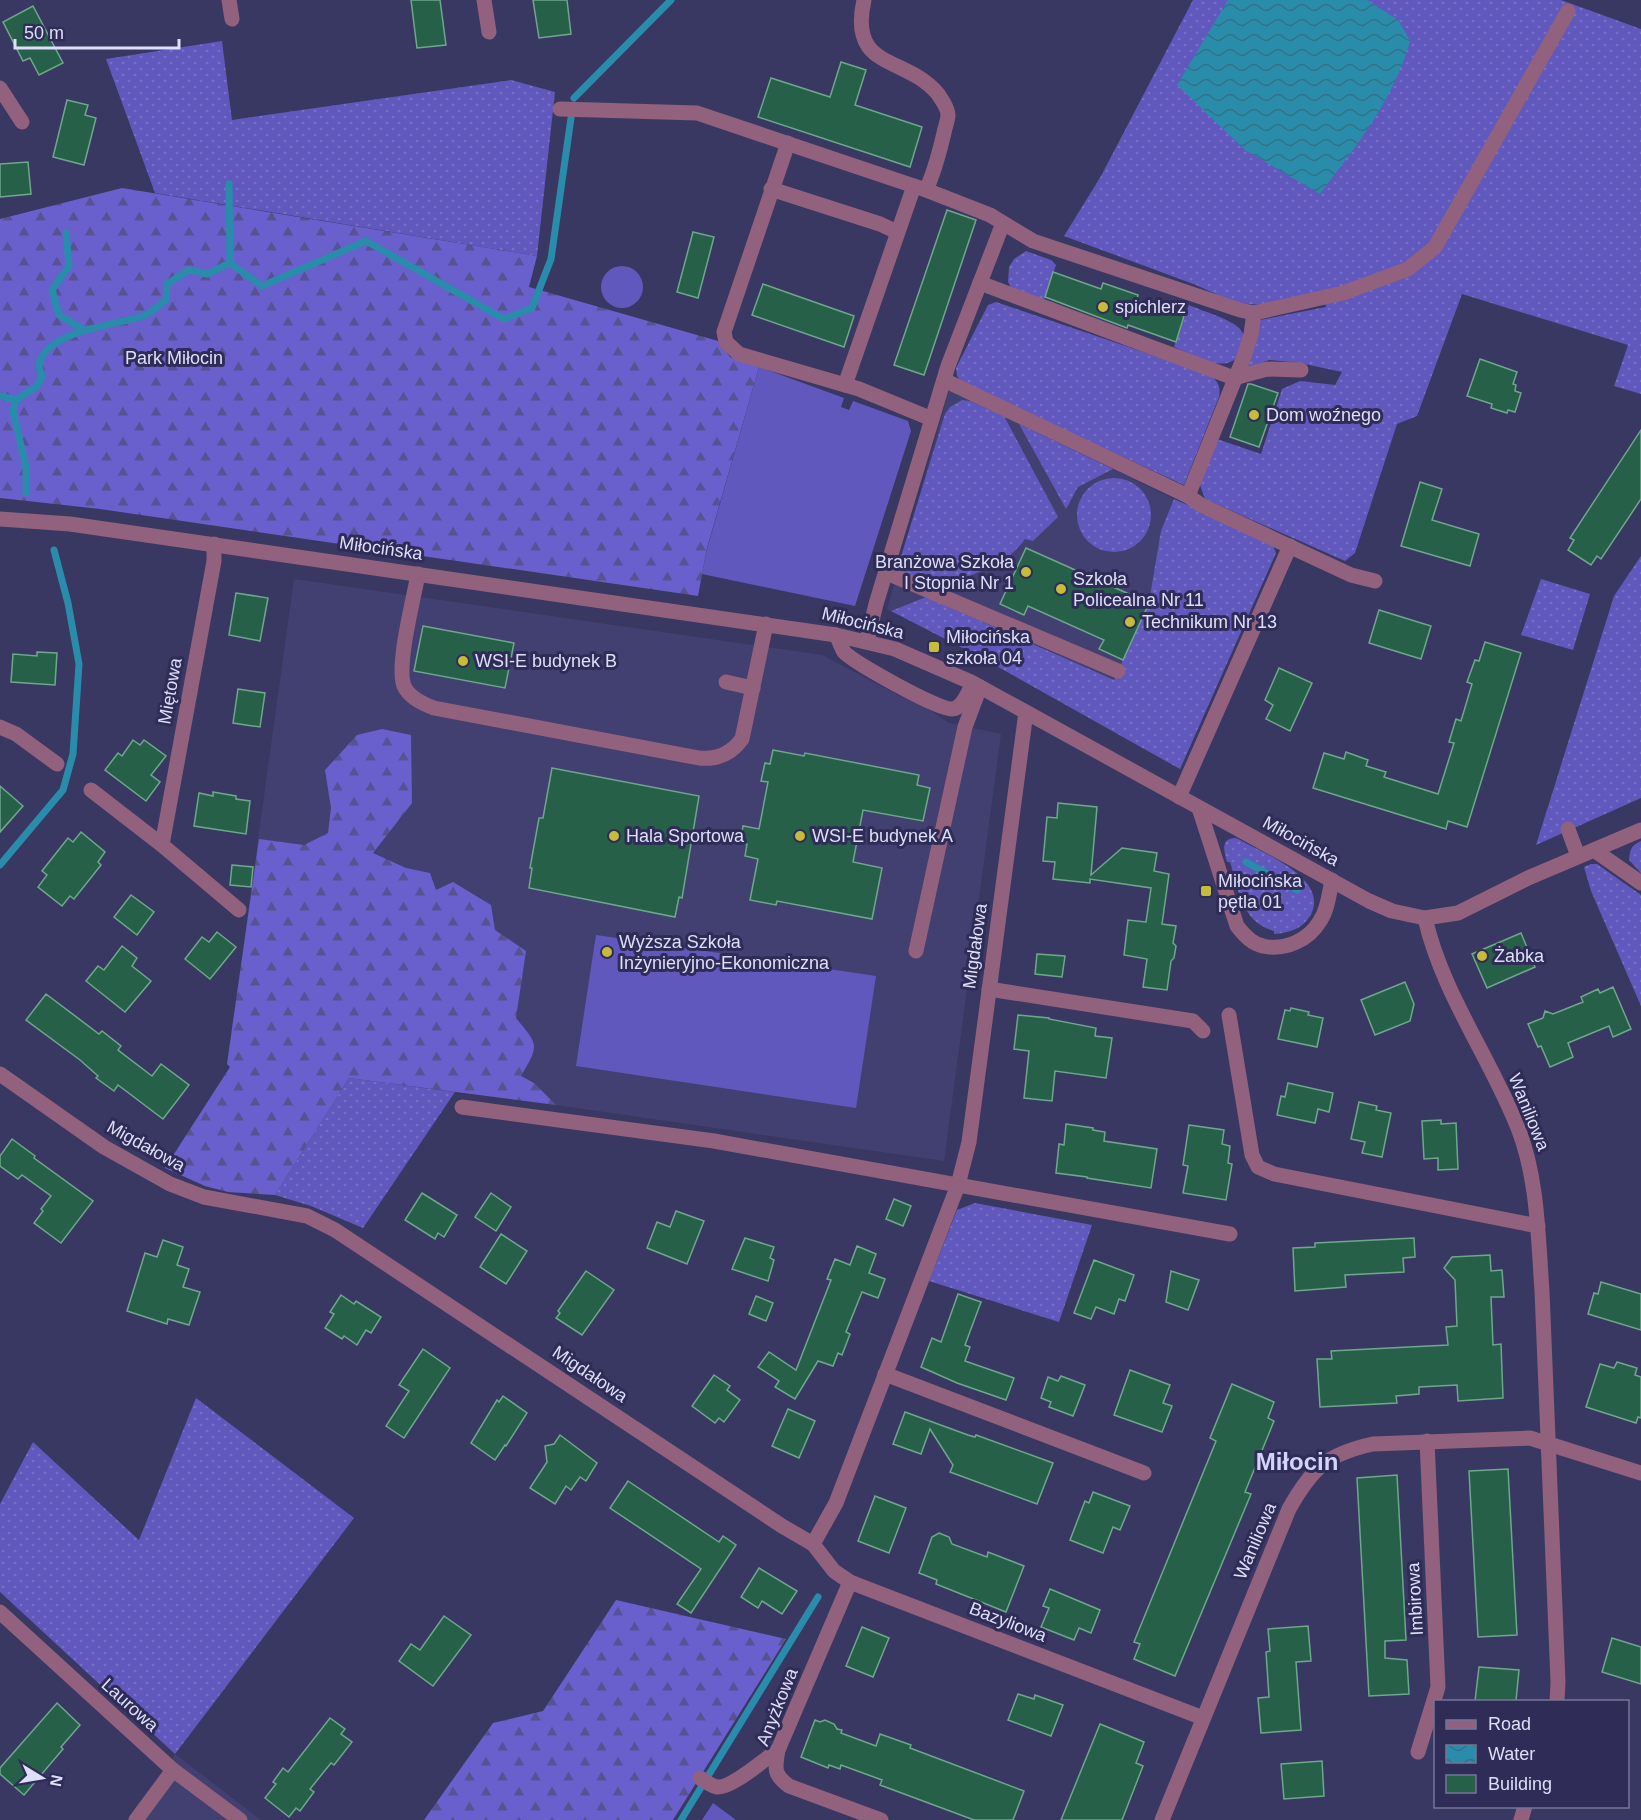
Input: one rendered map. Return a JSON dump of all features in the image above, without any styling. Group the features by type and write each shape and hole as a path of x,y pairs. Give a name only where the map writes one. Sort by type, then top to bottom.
{"street":[{"path":"229,0 232,19"},
{"path":"484,0 489,32"},
{"path":"845,386 897,232 920,188 934,173 948,113 943,101 930,85 871,50 862,35 860,20 864,0"},
{"path":"560,109 698,113 920,188 990,215 1033,241 1254,313 1343,293 1408,269 1435,247 1568,11"},
{"path":"0,88 22,122"},
{"path":"788,143 724,332 726,342 739,354 859,389 932,419"},
{"path":"771,189 880,224 897,232"},
{"path":"867,641 876,604 948,366 1003,223"},
{"path":"980,283 1234,378 1267,369 1301,370"},
{"path":"1188,496 1245,354 1254,313"},
{"path":"944,380 1351,575 1375,581"},
{"name":"Miłocińska","path":"0,519 70,524 214,544 766,624 867,641 923,660 976,685 1332,880 1392,911 1425,918 1458,912 1528,878 1641,830"},
{"name":"Miętowa","path":"162,845 214,561 214,544"},
{"path":"1179,797 1290,546"},
{"path":"887,573 1118,671"},
{"path":"418,574 402,665 404,686 411,695 429,706 709,759 728,753 741,739 766,624"},
{"path":"836,635 843,650 856,662 944,708 952,709 959,706 976,685"},
{"path":"726,682 753,688"},
{"path":"916,951 976,685"},
{"name":"Migdałowa","path":"0,1074 104,1147 170,1184 204,1197 307,1216 334,1230 782,1526 813,1544 836,1503 958,1185 969,1142 1026,712"},
{"path":"0,727 16,734 57,764"},
{"path":"91,790 162,845 239,910"},
{"path":"1199,808 1237,926 1247,938 1254,942 1262,946 1279,947 1297,942 1311,933 1321,921 1328,905 1332,880"},
{"path":"1568,829 1578,856"},
{"path":"1594,850 1641,882"},
{"name":"Waniliowa","path":"1425,918 1430,941 1445,977 1518,1127 1528,1159 1538,1226 1557,1700"},
{"path":"989,989 1193,1021 1203,1031"},
{"path":"1229,1015 1252,1155 1258,1167 1274,1174 1517,1224 1538,1226"},
{"path":"462,1107 714,1141 1230,1234"},
{"path":"885,1374 1144,1473"},
{"name":"Waniliowa","path":"1162,1820 1289,1509 1301,1487 1316,1469 1328,1459 1350,1449 1373,1443 1530,1438 1547,1442"},
{"name":"Imbirowa","path":"1418,1752 1438,1687 1427,1441"},
{"path":"1547,1442 1641,1473"},
{"name":"Bazyliowa","path":"813,1544 834,1571 850,1582 1203,1718"},
{"name":"Anyżkowa","path":"850,1582 778,1750 776,1767 778,1778 789,1786 881,1820"},
{"name":"Laurowa","path":"0,1612 173,1770 240,1820"},
{"path":"700,1778 715,1787 720,1787 731,1783 778,1750"},
{"path":"136,1820 173,1770"}],"shaded area":[{"path":"1193,0 1561,0 1641,29 1641,394 1614,386 1628,345 1462,294 1417,416 1397,424 1355,553 1345,561 1205,499 1200,485 1214,438 1261,454 1282,389 1300,381 1335,385 1342,372 1300,363 1269,360 1242,370 1260,320 1326,307 1324,296 1261,305 1235,303 1196,285 1064,236 1101,176"},
{"path":"222,41 232,120 511,80 555,92 537,256 155,193 106,59"},
{"path":"1026,251 1051,260 1056,265 1045,298 1040,301 1013,291 1008,282 1009,267 1014,259"},
{"path":"622,266 637,272 643,287 637,302 622,308 607,302 601,287 607,272"},
{"path":"996,302 1208,374 1214,378 1219,386 1219,397 1184,485 962,383 957,376 956,368 988,305"},
{"path":"1189,305 1236,325 1240,329 1244,340 1237,357 1222,364 1202,359 1174,347"},
{"path":"759,367 844,398 841,407 849,410 853,401 908,421 911,431 855,606 702,574 707,549"},
{"path":"950,387 1174,499 1272,543 1276,553 1180,769 984,659 887,609"},
{"path":"962,400 970,401 1004,416 1058,517 1033,541 1025,539 1008,556 997,563 938,587 902,572 899,563 945,414 950,407"},
{"path":"1019,424 1113,469 1078,487 1066,509"},
{"path":"1114,478 1128,481 1140,489 1148,501 1151,515 1148,529 1140,541 1128,549 1114,552 1100,549 1088,541 1080,529 1077,515 1080,501 1088,489 1100,481"},
{"path":"1174,499 1272,543 1276,553 1180,769 984,659 891,611 926,597 1114,680 1149,602 1161,531"},
{"path":"1641,556 1641,798 1536,845 1614,596"},
{"name":"Wyższa Szkoła Inżynieryjno-Ekonomiczna","path":"294,579 822,655 925,707 949,723 1001,734 944,1161 556,1105 349,1078 275,1195 228,1192 205,1186 165,1168 230,1067 227,1064"},
{"path":"1541,579 1590,594 1573,650 1521,635"},
{"path":"1236,838 1291,868 1311,890 1314,903 1310,916 1299,927 1274,934 1274,931 1263,927 1248,913 1225,854 1224,846 1227,840"},
{"path":"1641,841 1641,873 1629,860 1632,848"},
{"path":"1597,864 1641,895 1641,1006 1591,891 1584,867"},
{"path":"596,935 876,976 856,1108 576,1066"},
{"path":"349,1078 455,1092 363,1228 311,1206 275,1195"},
{"path":"975,1203 1092,1225 1059,1322 929,1281 957,1210"},
{"path":"196,1398 354,1518 175,1754 0,1592 0,1504 33,1442 139,1540"},
{"path":"175,1754 261,1820 142,1820"},
{"path":"713,1803 736,1820 702,1820"}],"green space":[{"name":"Park Miłocin","path":"122,188 537,256 529,287 718,341 730,357 759,367 707,548 698,596 100,509 0,498 0,219"},
{"path":"382,729 411,735 412,803 373,853 406,868 430,873 436,890 453,882 491,905 495,930 526,951 516,1018 529,1034 534,1051 521,1076 534,1083 556,1105 349,1078 275,1195 228,1192 205,1186 165,1168 230,1067 227,1064 259,839 304,845 328,833 331,808 325,770 357,735"},
{"path":"616,1600 786,1639 673,1820 424,1820 493,1723 543,1711"}],"water":[{"path":"1228,0 1367,0 1398,20 1410,41 1403,63 1384,103 1320,194 1245,150 1177,85"}],"building":[{"path":"411,0 440,0 446,45 417,48"},
{"path":"533,0 567,0 571,34 539,38"},
{"path":"33,6 63,63 39,75 30,58 23,61 3,22"},
{"path":"841,62 866,70 855,105 922,127 910,167 758,117 771,78 830,97"},
{"path":"67,100 88,105 85,115 96,118 84,165 53,157"},
{"path":"28,162 31,194 0,197 0,164"},
{"path":"947,210 976,220 924,375 894,365"},
{"path":"693,232 714,237 698,298 677,292"},
{"name":"spichlerz","path":"1053,272 1101,289 1103,283 1138,295 1137,300 1184,316 1176,342 1128,325 1127,328 1045,297"},
{"path":"763,284 854,316 844,347 752,315"},
{"path":"1480,359 1517,372 1513,384 1516,385 1515,391 1521,393 1515,412 1508,410 1507,413 1491,408 1492,404 1467,396"},
{"name":"Dom woźnego","path":"1248,384 1278,393 1259,447 1230,437"},
{"path":"1641,430 1641,499 1601,559 1597,556 1591,565 1568,550 1574,540 1570,538"},
{"path":"1420,482 1442,489 1432,520 1479,534 1470,566 1401,546"},
{"path":"1026,548 1149,603 1123,660 1099,649 1104,640 1028,606 1024,615 1000,604"},
{"path":"236,593 268,598 260,641 229,635"},
{"path":"1379,610 1431,626 1421,659 1369,643"},
{"name":"WSI-E budynek B","path":"423,626 514,643 505,688 414,671"},
{"path":"1485,642 1521,653 1467,827 1448,821 1446,829 1313,788 1324,753 1344,759 1346,752 1368,760 1366,766 1386,772 1384,777 1438,794 1454,743 1449,742 1456,719 1461,721 1472,684 1467,682 1475,660 1479,661"},
{"path":"37,652 57,653 55,685 11,682 13,654 37,656"},
{"path":"1279,668 1312,683 1290,731 1266,719 1273,705 1265,700"},
{"path":"238,689 265,693 260,727 233,723"},
{"path":"133,740 140,745 144,740 166,756 151,775 160,782 146,801 105,770 118,753 122,756"},
{"name":"WSI-E budynek A","path":"773,750 804,756 805,753 919,775 917,785 930,788 923,821 863,810 853,862 882,868 872,919 777,901 776,905 750,900 758,859 745,856 747,844 740,843 743,826 759,829 768,782 761,781 765,763 770,764"},
{"name":"Hala Sportowa","path":"552,768 699,796 682,898 679,897 675,917 529,888 532,868 530,868 539,818 543,818"},
{"path":"0,786 23,806 0,832"},
{"path":"213,792 250,801 246,834 194,826 199,793 213,796"},
{"path":"1058,803 1097,807 1091,875 1122,848 1157,853 1154,871 1169,874 1162,924 1176,926 1173,943 1176,946 1174,958 1171,961 1167,990 1143,987 1147,959 1124,955 1128,920 1146,922 1151,888 1090,879 1090,883 1053,879 1055,862 1043,861 1047,817 1057,818"},
{"path":"81,832 105,852 98,862 101,865 74,899 70,896 62,906 38,887 47,875 42,871 68,838 73,842"},
{"path":"232,865 253,867 251,887 230,885"},
{"path":"131,895 154,912 137,935 114,917"},
{"path":"217,932 236,947 210,979 185,959 202,937 209,942"},
{"path":"1521,933 1535,967 1487,988 1472,954"},
{"path":"122,946 137,958 132,966 151,981 125,1012 86,981 98,966 104,970"},
{"path":"1037,954 1065,956 1062,977 1035,974"},
{"path":"1405,982 1414,1004 1410,1021 1375,1035 1361,1000"},
{"path":"1613,987 1631,1029 1613,1037 1609,1026 1568,1043 1573,1057 1550,1067 1528,1024 1543,1018 1545,1011 1553,1014 1583,1002 1581,997 1598,989 1600,993"},
{"path":"46,994 99,1034 102,1031 121,1046 118,1050 152,1076 161,1064 189,1085 163,1119 118,1085 114,1091 96,1078 98,1076 80,1060 26,1020"},
{"path":"1291,1008 1323,1018 1317,1047 1278,1039 1285,1010 1290,1011"},
{"path":"1018,1015 1049,1018 1096,1028 1095,1036 1112,1038 1106,1078 1055,1071 1052,1101 1024,1098 1029,1051 1014,1049"},
{"path":"1288,1083 1333,1093 1329,1112 1318,1109 1315,1123 1277,1115 1281,1096 1285,1097"},
{"path":"1359,1102 1377,1106 1376,1110 1391,1113 1382,1157 1362,1153 1365,1142 1351,1139"},
{"path":"1441,1120 1441,1124 1456,1123 1458,1169 1438,1170 1438,1158 1424,1159 1422,1121"},
{"path":"1066,1124 1105,1132 1104,1141 1157,1149 1151,1188 1056,1173 1059,1144 1064,1145"},
{"path":"1189,1125 1224,1130 1222,1144 1230,1146 1228,1163 1232,1164 1226,1200 1183,1193 1188,1166 1183,1165"},
{"path":"12,1139 93,1201 61,1243 34,1223 51,1196 22,1175 18,1179 0,1166 0,1156"},
{"path":"422,1193 457,1215 444,1237 438,1233 435,1239 405,1220"},
{"path":"491,1193 511,1207 496,1231 475,1217"},
{"path":"894,1199 911,1206 903,1226 886,1219"},
{"path":"676,1211 704,1221 687,1264 647,1248 657,1222 670,1227"},
{"path":"501,1234 527,1251 506,1284 480,1267"},
{"path":"745,1238 774,1247 770,1258 774,1260 768,1281 732,1269"},
{"path":"1414,1238 1415,1257 1403,1258 1404,1272 1345,1275 1346,1287 1295,1291 1293,1248 1315,1247 1315,1243"},
{"path":"163,1240 183,1247 177,1265 189,1269 183,1287 200,1292 189,1325 168,1319 167,1324 127,1311 145,1253 157,1257"},
{"path":"857,1246 876,1254 869,1273 885,1279 878,1298 862,1292 846,1332 850,1334 842,1355 838,1353 833,1366 818,1361 795,1399 775,1387 779,1381 758,1367 769,1352 796,1370 831,1280 827,1279 835,1259 850,1265"},
{"path":"1490,1255 1491,1271 1502,1270 1504,1297 1491,1297 1493,1345 1501,1344 1503,1398 1458,1401 1457,1385 1419,1387 1419,1394 1396,1396 1397,1403 1320,1407 1317,1359 1332,1359 1331,1351 1448,1345 1446,1327 1457,1326 1455,1280 1444,1268 1452,1257"},
{"path":"1094,1260 1134,1275 1125,1301 1119,1299 1114,1314 1096,1307 1091,1319 1074,1313"},
{"path":"586,1271 614,1290 582,1335 556,1318 560,1313 558,1311"},
{"path":"1171,1271 1199,1280 1188,1310 1166,1302"},
{"path":"1601,1282 1641,1294 1641,1330 1588,1314 1594,1293 1598,1294"},
{"path":"958,1294 981,1302 965,1345 970,1347 965,1361 1014,1378 1006,1400 957,1383 921,1367 932,1338 941,1342"},
{"path":"341,1295 354,1304 356,1301 381,1317 371,1333 366,1330 357,1345 344,1336 342,1339 325,1328 334,1314 330,1312"},
{"path":"756,1296 773,1303 766,1321 749,1314"},
{"path":"423,1349 450,1368 404,1438 386,1426 409,1391 399,1385"},
{"path":"1617,1362 1637,1368 1635,1375 1641,1377 1641,1418 1638,1417 1636,1423 1586,1407 1600,1364 1614,1368"},
{"path":"1130,1370 1170,1385 1163,1403 1172,1406 1162,1432 1114,1415"},
{"path":"714,1375 730,1386 727,1390 740,1400 724,1422 719,1418 715,1423 692,1406"},
{"path":"1061,1376 1085,1385 1073,1416 1049,1407 1051,1402 1041,1398 1048,1377 1058,1381"},
{"path":"1232,1384 1274,1402 1268,1418 1274,1421 1245,1492 1251,1494 1175,1676 1134,1659 1140,1644 1134,1642 1216,1441 1210,1438"},
{"path":"503,1396 527,1413 495,1460 471,1443 497,1400 499,1402"},
{"path":"788,1409 815,1421 799,1458 772,1446"},
{"path":"905,1412 1053,1463 1037,1504 950,1472 953,1465 930,1429 921,1454 893,1444"},
{"path":"560,1435 597,1463 586,1481 580,1477 571,1490 566,1486 555,1504 530,1488 547,1462 545,1446 554,1444"},
{"path":"1508,1469 1517,1635 1478,1637 1469,1471"},
{"path":"1397,1475 1406,1640 1385,1641 1385,1658 1407,1660 1409,1694 1369,1696 1357,1478"},
{"path":"628,1481 719,1542 723,1536 736,1545 691,1613 677,1604 701,1569 610,1508"},
{"path":"1093,1492 1130,1506 1120,1530 1113,1527 1103,1553 1070,1540 1085,1501 1089,1503"},
{"path":"875,1496 906,1508 889,1553 858,1541"},
{"path":"939,1533 949,1537 952,1544 987,1557 988,1552 1024,1566 1006,1612 936,1584 937,1580 919,1573 932,1537"},
{"path":"759,1568 797,1591 782,1614 762,1601 758,1608 741,1597"},
{"path":"1050,1589 1100,1610 1091,1633 1079,1628 1074,1640 1041,1627 1049,1608 1043,1606"},
{"path":"444,1616 471,1635 433,1686 399,1661 411,1644 420,1650"},
{"path":"1308,1626 1311,1661 1296,1662 1301,1730 1261,1733 1258,1698 1269,1697 1266,1652 1270,1651 1268,1629"},
{"path":"862,1627 889,1638 873,1677 846,1666"},
{"path":"1612,1638 1641,1647 1641,1684 1602,1672"},
{"path":"1479,1667 1519,1670 1516,1700 1475,1700"},
{"path":"1018,1694 1034,1699 1035,1695 1063,1705 1051,1736 1008,1720"},
{"path":"57,1703 80,1725 24,1795 0,1774 0,1768"},
{"path":"330,1718 345,1729 341,1734 352,1742 334,1765 331,1763 310,1789 314,1792 300,1811 296,1808 289,1817 265,1798 276,1784 273,1782 283,1768 288,1772"},
{"path":"815,1720 820,1722 825,1720 842,1730 841,1733 876,1746 880,1734 911,1745 910,1748 1024,1791 1013,1820 974,1820 880,1785 882,1780 841,1765 840,1769 829,1765 828,1768 801,1757"},
{"path":"1100,1724 1144,1742 1136,1763 1143,1766 1122,1820 1061,1820"},
{"path":"1322,1761 1324,1796 1284,1799 1281,1764"}],"waterway":[{"path":"574,98 671,0"},
{"path":"26,493 26,467 13,411 16,400 37,386 42,377 39,364 45,353 55,343 69,336 146,315 166,300 167,284 189,270 207,274 230,263 262,286 366,241 504,319 532,308 551,259 571,118"},
{"path":"229,184 230,263"},
{"path":"66,233 69,266 52,290 59,315 84,330"},
{"path":"0,396 16,400"},
{"path":"0,865 63,790 73,754 79,664 68,603 54,550"},
{"path":"1246,862 1297,890"},
{"path":"681,1820 818,1597"}],"place":[{"name":"spichlerz","path":"1103,307"},
{"name":"Dom woźnego","path":"1254,415"},
{"name":"Branżowa Szkoła I Stopnia Nr 1","path":"1026,572"},
{"name":"Szkoła Policealna Nr 11","path":"1061,589"},
{"name":"Technikum Nr 13","path":"1130,622"},
{"name":"Miłocińska szkoła 04","path":"934,647"},
{"name":"WSI-E budynek B","path":"463,661"},
{"name":"Hala Sportowa","path":"614,836"},
{"name":"WSI-E budynek A","path":"800,836"},
{"name":"Miłocińska pętla 01","path":"1206,891"},
{"name":"Wyższa Szkoła Inżynieryjno-Ekonomiczna","path":"607,952"},
{"name":"Żabka","path":"1482,956"}],"district":[{"name":"Miłocin","path":"1297,1461"}]}
